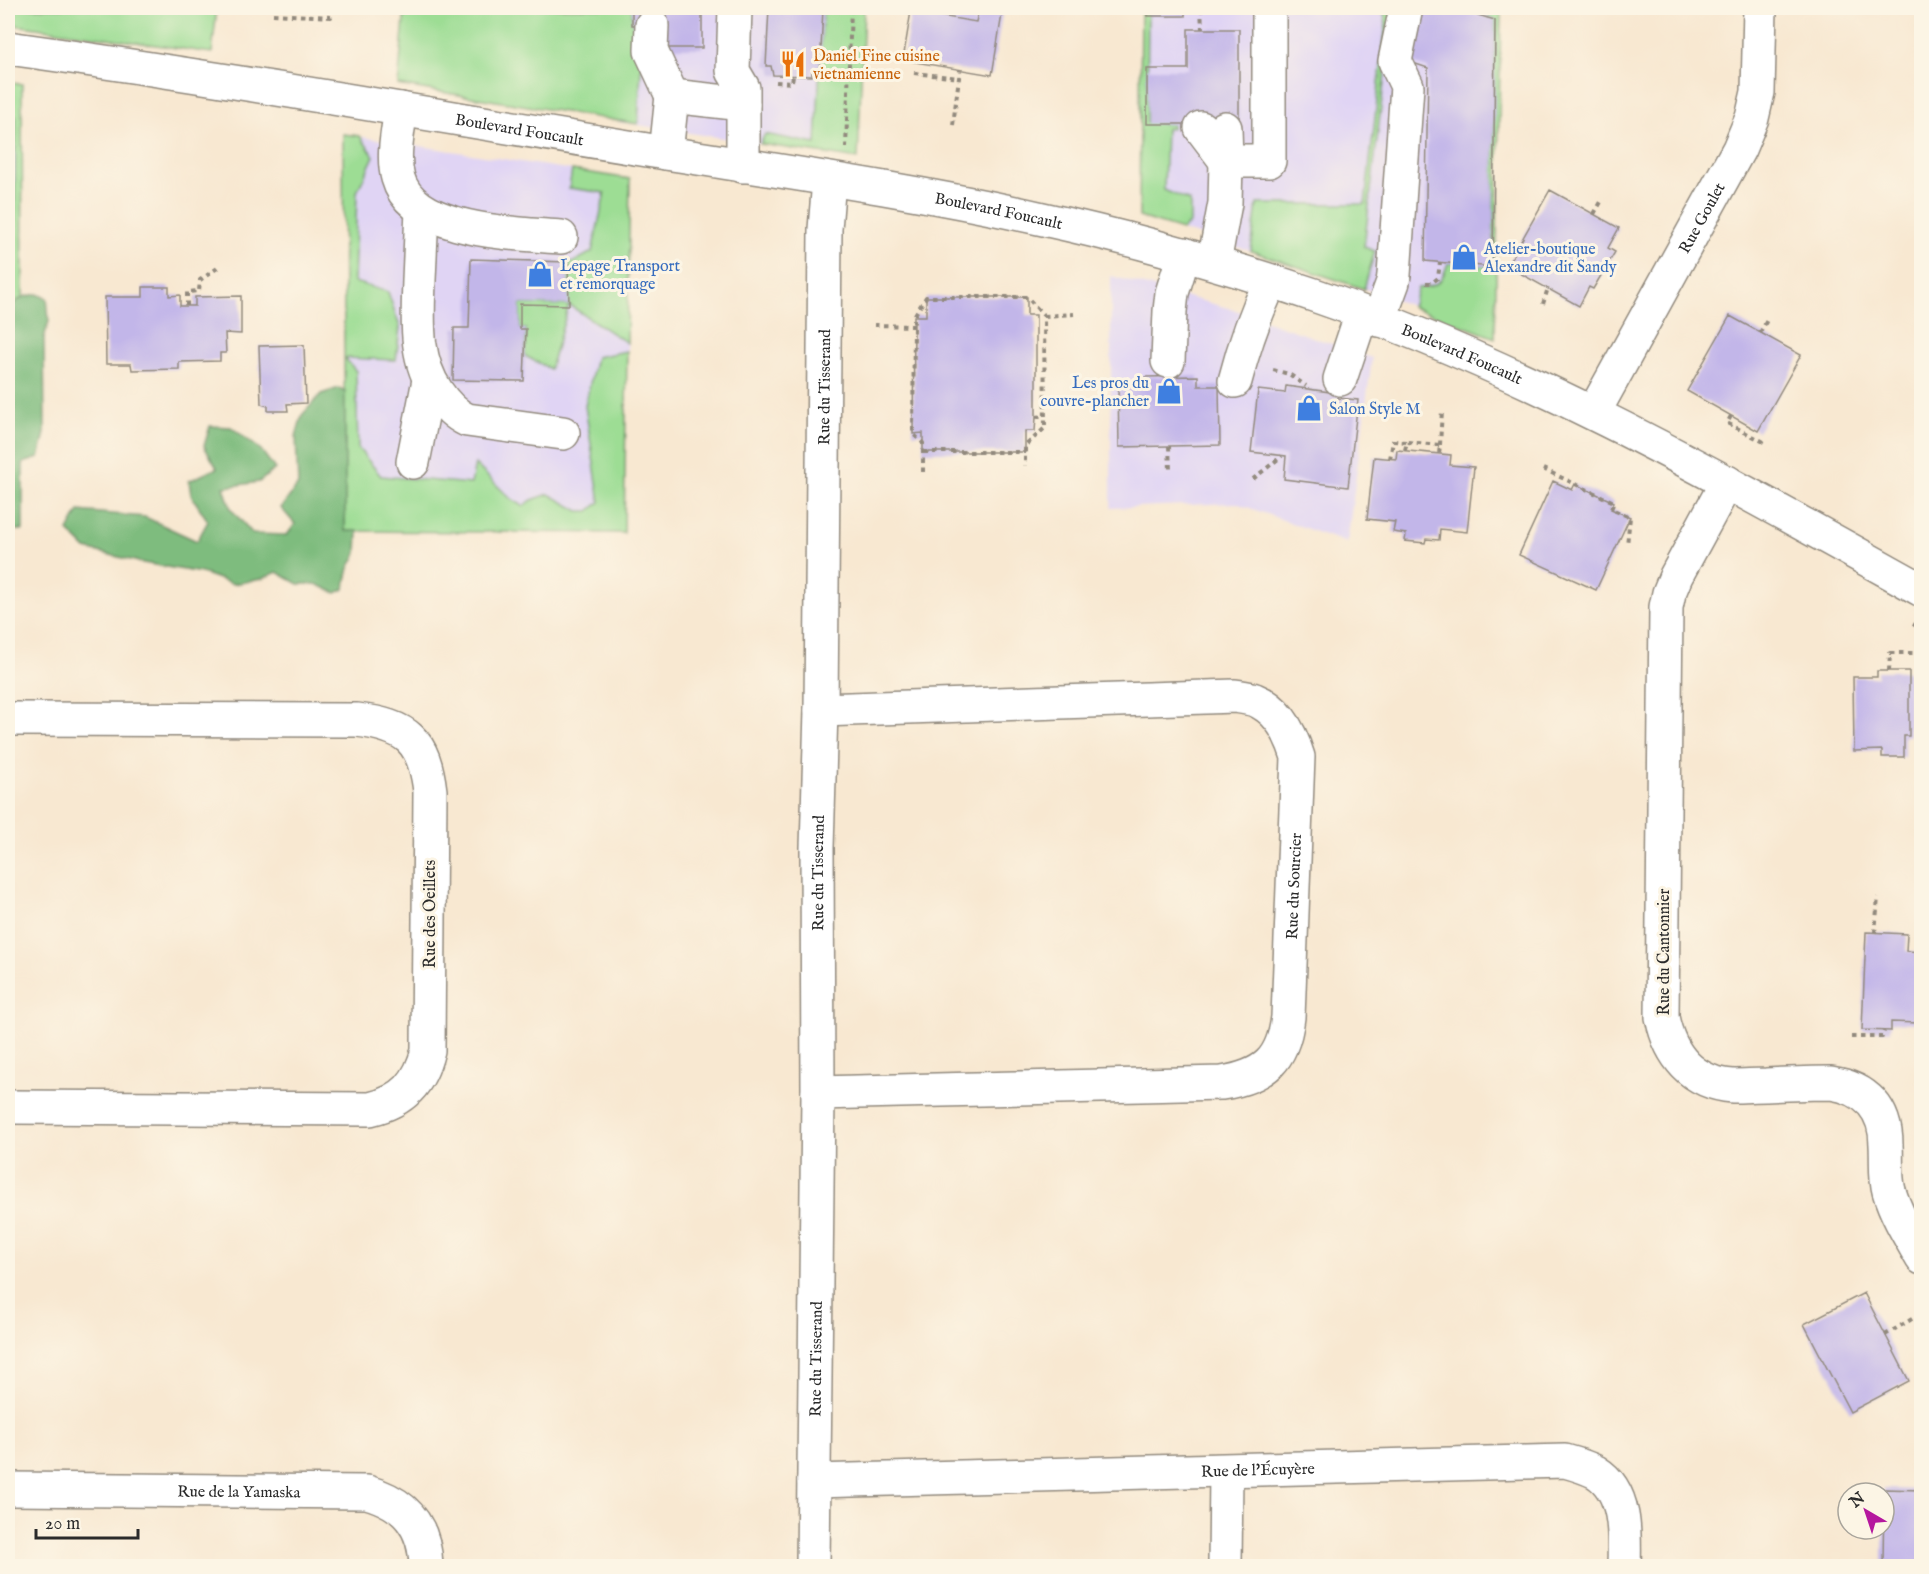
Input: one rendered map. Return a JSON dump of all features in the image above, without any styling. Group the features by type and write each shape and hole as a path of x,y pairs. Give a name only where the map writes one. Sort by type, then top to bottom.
{"street":[{"path":"735,8 734,71 743,88 743,166"},
{"path":"1226,162 1269,160 1269,8"},
{"path":"1326,384 1393,282 1407,86 1395,61 1406,8"},
{"name":"Rue Goulet","path":"1594,412 1744,138 1752,118 1758,92 1760,8"},
{"path":"652,25 651,51 672,96 666,153"},
{"name":"Boulevard Foucault","path":"8,48 249,84 837,181 1038,218 1199,259 1271,281 1486,362 1594,412 1727,482 1922,590"},
{"path":"672,96 743,104"},
{"path":"400,109 396,160 398,179 422,210 448,221 487,230 561,237"},
{"path":"1168,361 1172,293 1199,259 1225,203 1226,162 1213,128"},
{"name":"Rue du Tisserand","path":"813,1566 818,1093 817,848 821,710 825,229 837,181"},
{"path":"422,210 418,326 421,358 429,380 444,402 457,415 467,420 563,433"},
{"path":"1238,372 1257,311 1271,281"},
{"path":"413,462 429,380"},
{"name":"Rue du Cantonnier","path":"1727,482 1676,576 1666,607 1662,1017 1664,1028 1678,1058 1687,1068 1715,1082 1732,1086 1831,1083 1845,1085 1868,1097 1878,1110 1886,1131 1887,1176 1891,1198 1922,1258"},
{"name":"Rue du Sourcier","path":"818,1093 1222,1083 1255,1074 1270,1064 1286,1035 1288,1017 1298,757 1292,739 1282,722 1268,708 1254,700 1235,696 821,710"},
{"name":"Rue des Oeillets","path":"8,718 357,720 381,723 397,728 409,737 420,753 428,772 430,791 428,1050 424,1065 410,1089 384,1106 370,1109 8,1107"},
{"name":"Rue de l'Écuyère","path":"814,1481 1565,1461 1598,1474 1610,1486 1623,1517 1624,1566"},
{"path":"1225,1566 1227,1471"},
{"name":"Rue de la Yamaska","path":"8,1489 367,1492 385,1497 413,1520 422,1535 426,1566"}],"path":[{"path":"273,14 331,17 332,8"},
{"path":"837,181 851,8"},
{"path":"1201,8 1202,29"},
{"path":"953,125 960,70"},
{"path":"914,73 960,78"},
{"path":"792,83 793,76"},
{"path":"1594,214 1601,202"},
{"path":"1420,282 1432,284 1438,278 1440,262"},
{"path":"187,306 187,292 199,291 200,280 219,267"},
{"path":"1543,304 1548,288"},
{"path":"923,472 923,443 913,434 914,316 926,297 1027,297 1044,316 1044,428 1025,446 1025,466"},
{"path":"1044,316 1074,314"},
{"path":"1760,333 1767,320"},
{"path":"874,326 914,326"},
{"path":"1036,329 1044,327"},
{"path":"1036,359 1044,359"},
{"path":"1238,372 1289,374 1326,384"},
{"path":"1036,386 1044,386"},
{"path":"1439,454 1442,410"},
{"path":"1036,417 1044,416"},
{"path":"1731,416 1727,423 1764,442"},
{"path":"1390,459 1393,441 1440,445"},
{"path":"1406,450 1407,442"},
{"path":"1169,446 1170,470"},
{"path":"923,452 1025,452"},
{"path":"1253,479 1282,456"},
{"path":"1543,469 1614,502 1611,509 1630,518 1627,545"},
{"path":"1889,671 1890,653 1922,652"},
{"path":"1875,933 1878,897"},
{"path":"1851,1037 1882,1037 1884,1031"},
{"path":"1885,1335 1922,1313"}],"shaded area":[{"path":"624,8 864,8 858,159 619,122"},
{"path":"1141,8 1501,8 1495,338 1383,295 1280,260 1139,217"},
{"path":"8,83 22,84 23,530 8,530"},
{"path":"343,134 630,179 624,533 345,531"},
{"path":"1111,276 1235,310 1372,358 1347,543 1236,503 1111,508"}],"green space":[{"path":"8,8 217,8 212,53 8,24"},
{"path":"405,8 632,8 632,24 640,25 642,51 638,124 398,85"},
{"path":"823,8 864,8 858,159 760,144 765,134 816,144"},
{"path":"1141,8 1148,8 1147,123 1172,124 1172,128 1166,129 1164,190 1190,201 1190,223 1182,230 1139,217"},
{"path":"1383,8 1393,8 1364,247 1375,251 1364,289 1251,251 1257,204 1365,204 1386,24"},
{"path":"1490,8 1501,8 1495,338 1412,307 1418,288 1439,282 1448,263 1493,267 1495,20 1488,18"},
{"path":"8,83 22,84 23,297 10,307 8,316 8,284 14,283 16,116 8,114"},
{"path":"343,134 360,136 374,156 357,192 354,282 388,292 400,327 396,360 345,358 356,371 358,448 381,476 471,484 475,464 510,498 523,506 549,494 579,511 589,511 600,502 585,406 596,357 627,351 624,533 345,531"},
{"path":"572,170 630,179 627,343 569,305 550,369 525,356 526,329 520,329 520,304 568,305 568,262 572,263 592,252 605,193 569,188"},
{"path":"37,294 47,298 49,321 44,338 45,433 39,458 23,463 23,530 8,530 8,460 14,407 8,354 9,307 23,297"},
{"path":"339,388 345,391 345,531 358,531 357,553 349,568 344,589 336,593 316,584 298,584 277,572 262,579 233,584 202,573 143,563 86,549 68,531 79,511 145,517 197,541 208,521 191,495 189,481 217,468 204,446 210,426 231,427 261,450 275,469 259,482 224,487 231,509 253,534 287,535 295,524 281,508 298,485 296,436 302,415 321,394"}],"building":[{"path":"632,8 702,8 702,48 664,48 664,25 632,25"},
{"path":"769,8 823,8 820,70 812,69 812,76 773,75 771,66 766,66"},
{"path":"979,8 1003,8 992,75 903,60 911,11 976,22"},
{"path":"1148,8 1185,8 1185,16 1148,16"},
{"path":"1419,8 1454,8 1495,20 1493,267 1425,261 1428,68 1404,60"},
{"path":"1188,29 1239,29 1239,128 1147,124 1147,69 1188,69"},
{"path":"1550,190 1619,228 1608,248 1615,252 1593,289 1589,287 1579,306 1507,266"},
{"path":"471,259 568,262 569,305 520,304 520,329 526,329 524,381 453,380 454,328 469,328"},
{"path":"143,287 169,287 169,296 180,295 180,306 195,306 195,297 241,296 241,334 225,333 226,353 220,353 220,361 179,362 179,369 132,370 131,364 106,364 105,297 143,297"},
{"path":"926,297 1027,297 1027,315 1036,315 1036,417 1035,431 1025,431 1025,452 923,452 923,433 913,434 914,316 926,316"},
{"path":"1730,316 1801,355 1758,431 1687,391"},
{"path":"304,345 306,403 287,404 288,411 268,411 268,406 261,404 259,346"},
{"path":"1198,376 1198,386 1219,386 1220,445 1119,447 1118,385 1145,385 1145,377"},
{"path":"1286,386 1337,393 1338,398 1358,400 1348,487 1284,479 1286,456 1251,452 1258,390 1285,393"},
{"path":"1397,450 1451,455 1450,465 1474,467 1467,532 1440,529 1439,540 1426,539 1425,543 1405,541 1406,534 1393,532 1395,522 1367,519 1374,457 1396,459"},
{"path":"1553,481 1572,490 1575,484 1614,502 1611,509 1630,517 1596,590 1519,555"},
{"path":"1877,671 1909,671 1909,736 1904,736 1904,757 1882,757 1882,750 1854,751 1853,677 1877,677"},
{"path":"1866,932 1907,934 1906,951 1921,952 1918,1023 1891,1022 1891,1031 1862,1030"},
{"path":"1864,1293 1909,1381 1850,1412 1804,1324"},
{"path":"1896,1489 1922,1490 1922,1566 1883,1566 1883,1541 1896,1541"}],"place":[{"name":"Daniel Fine cuisine vietnamienne","path":"793,64"},
{"name":"Atelier-boutique Alexandre dit Sandy","path":"1464,257"},
{"name":"Lepage Transport et remorquage","path":"540,274"},
{"name":"Les pros du couvre-plancher","path":"1169,391"},
{"name":"Salon Style M","path":"1309,408"}]}
